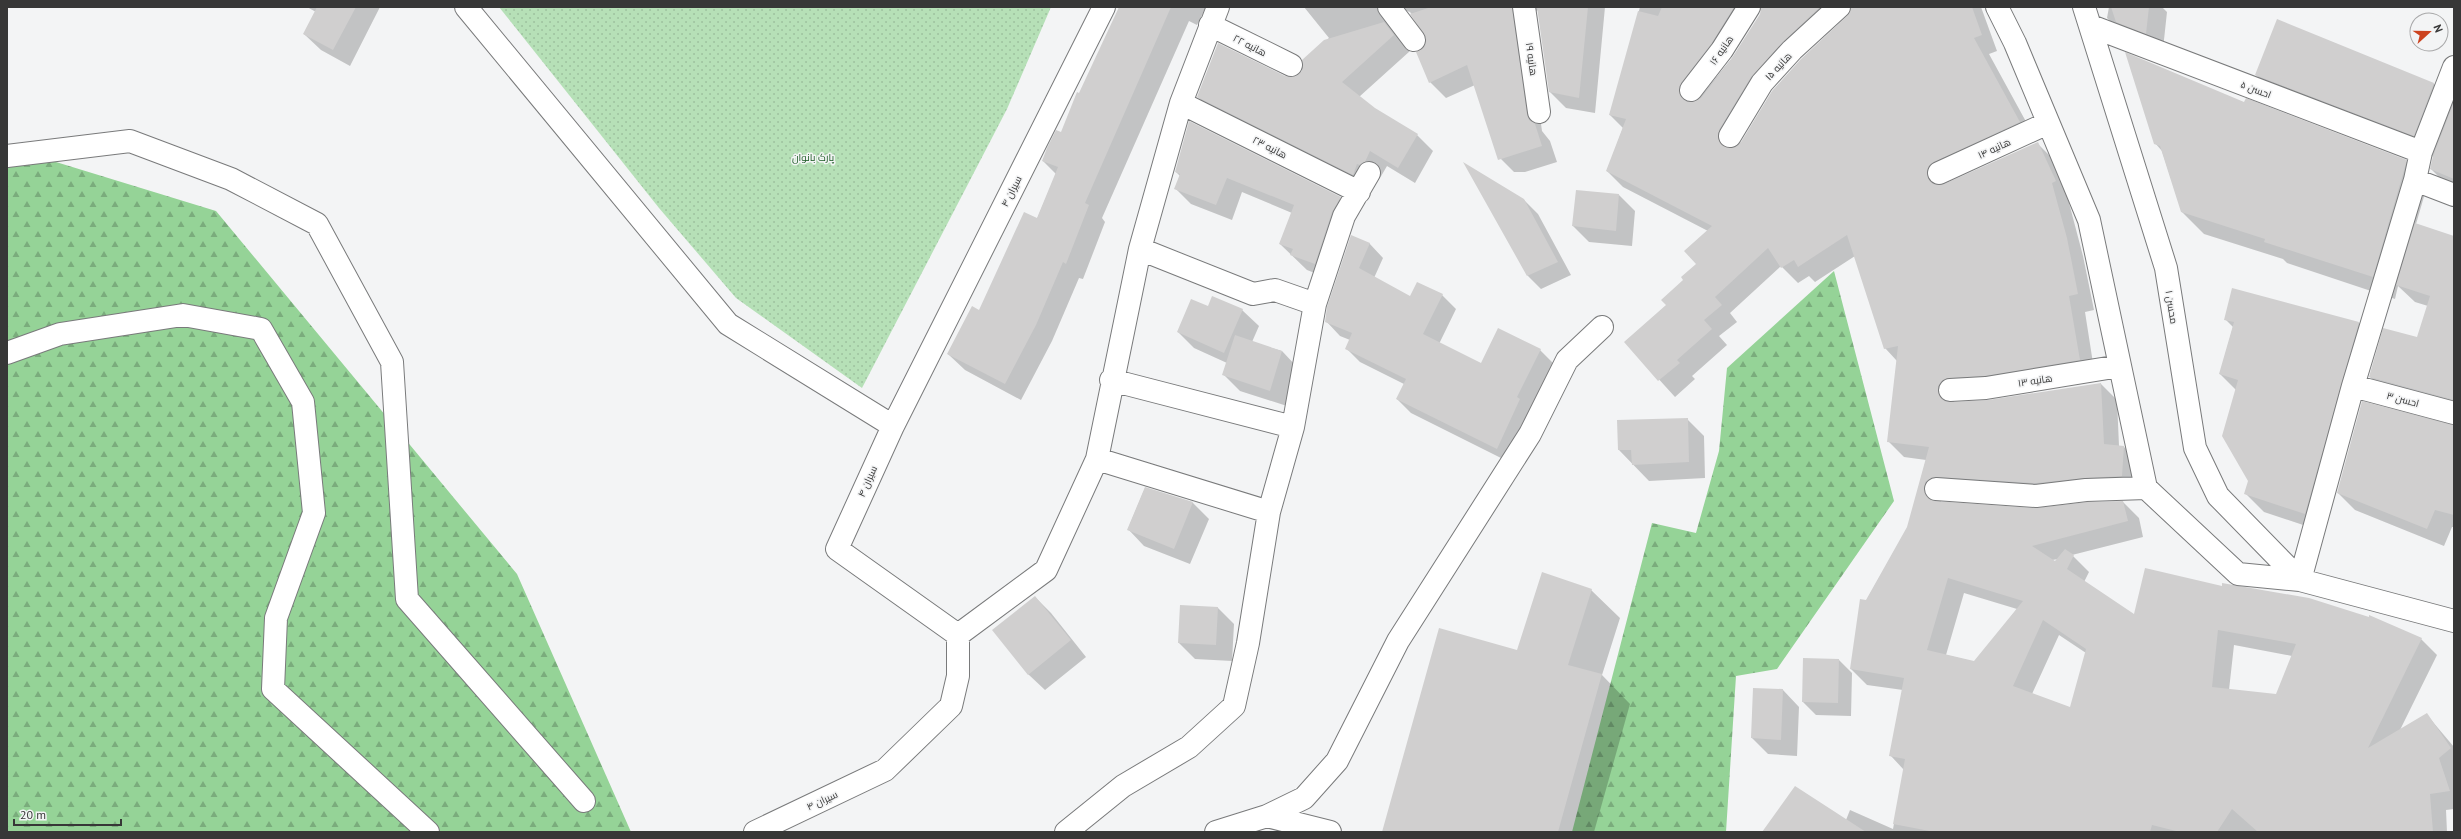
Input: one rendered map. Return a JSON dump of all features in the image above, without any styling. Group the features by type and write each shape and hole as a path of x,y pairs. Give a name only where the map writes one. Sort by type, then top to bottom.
{"street":[{"path":"466,7 728,324 893,426"},
{"name":"سیران ۴","path":"755,832 885,770 951,706 958,676 958,635 837,549 893,426 1104,7"},
{"path":"1389,7 1414,40"},
{"name":"هانیه ۱۹","path":"1524,7 1539,112"},
{"name":"هانیه ۱۶","path":"1691,90 1722,50 1749,7"},
{"name":"هانیه ۱۵","path":"1730,136 1762,83 1792,50 1839,7"},
{"path":"1997,7 2089,220 2146,488 2238,574 2300,580 2454,621"},
{"path":"958,635 1046,570 1096,459 1111,380 1140,249 1181,103 1214,16"},
{"name":"هانیه ۲۲","path":"1214,16 1291,65"},
{"name":"احسن ۵","path":"2088,16 2421,152"},
{"name":"محسن ۱","path":"2088,16 2166,268 2195,448 2218,496 2300,580"},
{"path":"2300,580 2353,386 2415,180 2421,152 2454,67"},
{"name":"هانیه ۲۳","path":"1181,103 1359,192"},
{"name":"هانیه ۱۴","path":"1940,173 2048,123"},
{"path":"7,156 130,141 231,179 317,224 392,362 407,600 584,801"},
{"path":"1066,832 1123,786 1189,746 1234,706 1248,643 1269,512 1293,427 1315,304 1344,216 1369,173"},
{"path":"2415,180 2454,195"},
{"path":"1140,249 1253,294 1274,290 1315,304"},
{"path":"7,352 60,334 184,315 261,329 303,402 314,513 276,618 273,689 428,832"},
{"path":"1216,832 1267,816 1304,798 1337,760 1398,641 1530,434 1567,360 1602,327"},
{"name":"هانیه ۱۳","path":"1950,390 1986,388 2120,366"},
{"path":"1111,380 1293,427"},
{"name":"احسن ۳","path":"2353,386 2454,412"},
{"path":"1096,459 1269,512"},
{"path":"1936,489 2036,496 2086,490 2146,488"},
{"path":"1267,816 1286,832"},
{"path":"1267,816 1330,832"}],"green space":[{"name":"پارک بانوان","path":"499,7 1051,7 1007,109 862,388 736,298 659,208"},
{"path":"7,147 216,211 517,574 631,832 7,832"},
{"path":"1834,271 1894,501 1777,669 1736,676 1726,832 1572,832 1652,523 1696,533 1719,451 1727,368"}],"building":[{"path":"317,7 356,7 333,50 303,34"},
{"path":"1119,7 1171,7 1085,203 1089,205 1066,264 1063,262 1036,325 1005,384 947,354 972,306 979,310 1024,212 1037,218 1058,167 1042,161 1047,148 1056,130 1061,132 1077,92 1079,93"},
{"path":"1431,7 1512,7 1527,114 1529,120 1535,124 1542,146 1498,160 1467,65 1429,83 1416,52 1425,45 1426,38 1410,14"},
{"path":"1537,7 1588,7 1579,98 1549,92"},
{"path":"1662,7 1734,7 1712,43 1681,83 1680,95 1690,102 1701,98 1732,58 1760,14 1761,7 1820,7 1783,42 1751,77 1719,130 1719,142 1730,148 1741,142 1772,91 1801,59 1847,16 1851,7 1972,7 1982,35 1974,38 2020,122 1934,162 1929,166 1928,178 1932,183 1944,184 2038,142 2056,181 2052,183 2067,238 2078,294 2069,296 2080,360 1985,376 1949,378 1939,384 1938,391 1944,401 1951,402 1988,400 2101,383 2104,444 2124,446 2122,476 2036,483 1936,477 1925,482 1925,495 1935,501 2035,508 2087,502 2123,501 2128,521 2032,546 2055,561 2065,549 2074,555 2067,569 2134,614 2145,568 2222,586 2222,583 2309,598 2369,617 2369,615 2422,638 2368,748 2427,713 2451,748 2439,758 2450,791 2430,794 2433,832 2258,832 2232,809 2217,832 2180,832 2152,825 2150,832 1935,832 1893,824 1905,759 1889,756 1904,678 1850,669 1860,599 1866,600 1907,527 1929,447 1887,442 1898,346 1884,349 1847,235 1798,267 1794,260 1781,268 1768,248 1715,297 1722,305 1704,320 1712,329 1677,360 1680,363 1658,381 1624,342 1666,305 1661,300 1683,280 1681,277 1696,264 1684,251 1712,226 1606,171 1626,119 1609,115 1638,11 1658,16","holes":["1948,578 2023,601 1974,661 1927,650","2043,620 2086,649 2070,707 2013,686","2218,630 2296,644 2276,694 2212,687"]},
{"path":"2111,7 2149,7 2146,34 2116,22"},
{"path":"2277,19 2434,83 2414,136 2255,75"},
{"path":"1384,22 1394,35 1342,82 1375,108 1418,134 1398,168 1370,151 1365,162 1360,165 1357,164 1353,175 1197,97 1218,43 1285,76 1292,77 1302,71 1302,60 1324,40"},
{"path":"2125,52 2244,102 2246,98 2407,160 2373,277 2264,242 2265,239 2181,212 2160,146 2154,144"},
{"path":"2454,102 2454,179 2430,169 2433,156"},
{"path":"1189,121 1341,197 1332,212 1315,264 1290,255 1293,249 1279,244 1294,205 1227,178 1216,205 1174,189 1180,174 1175,172"},
{"path":"1463,162 1524,199 1558,262 1527,276"},
{"path":"1576,190 1619,194 1616,231 1572,226"},
{"path":"2415,223 2454,236 2454,400 2369,377 2383,328 2417,337 2430,296 2396,285"},
{"path":"1351,235 1370,243 1359,268 1410,296 1417,282 1443,294 1423,334 1481,363 1498,328 1541,349 1517,397 1520,399 1497,449 1396,399 1406,379 1345,349 1352,333 1325,322 1327,307"},
{"path":"2232,288 2359,322 2305,514 2244,494 2248,481 2222,436 2238,380 2219,374 2234,322 2224,320"},
{"path":"1212,296 1243,309 1224,353 1177,332 1191,299 1208,306"},
{"path":"1235,335 1282,351 1270,391 1222,375"},
{"path":"2362,401 2454,425 2454,515 2435,510 2427,529 2337,493"},
{"path":"1688,418 1689,462 1632,465 1631,450 1618,450 1617,420"},
{"path":"1145,487 1193,502 1174,549 1127,530"},
{"path":"1542,572 1592,589 1568,665 1602,674 1558,832 1382,832 1439,628 1517,650"},
{"path":"1035,596 1071,640 1028,675 992,630"},
{"path":"1180,605 1218,607 1216,645 1178,643"},
{"path":"1803,658 1839,659 1838,703 1802,702"},
{"path":"1753,688 1783,689 1781,740 1751,738"},
{"path":"1795,786 1866,832 1762,832"}]}
